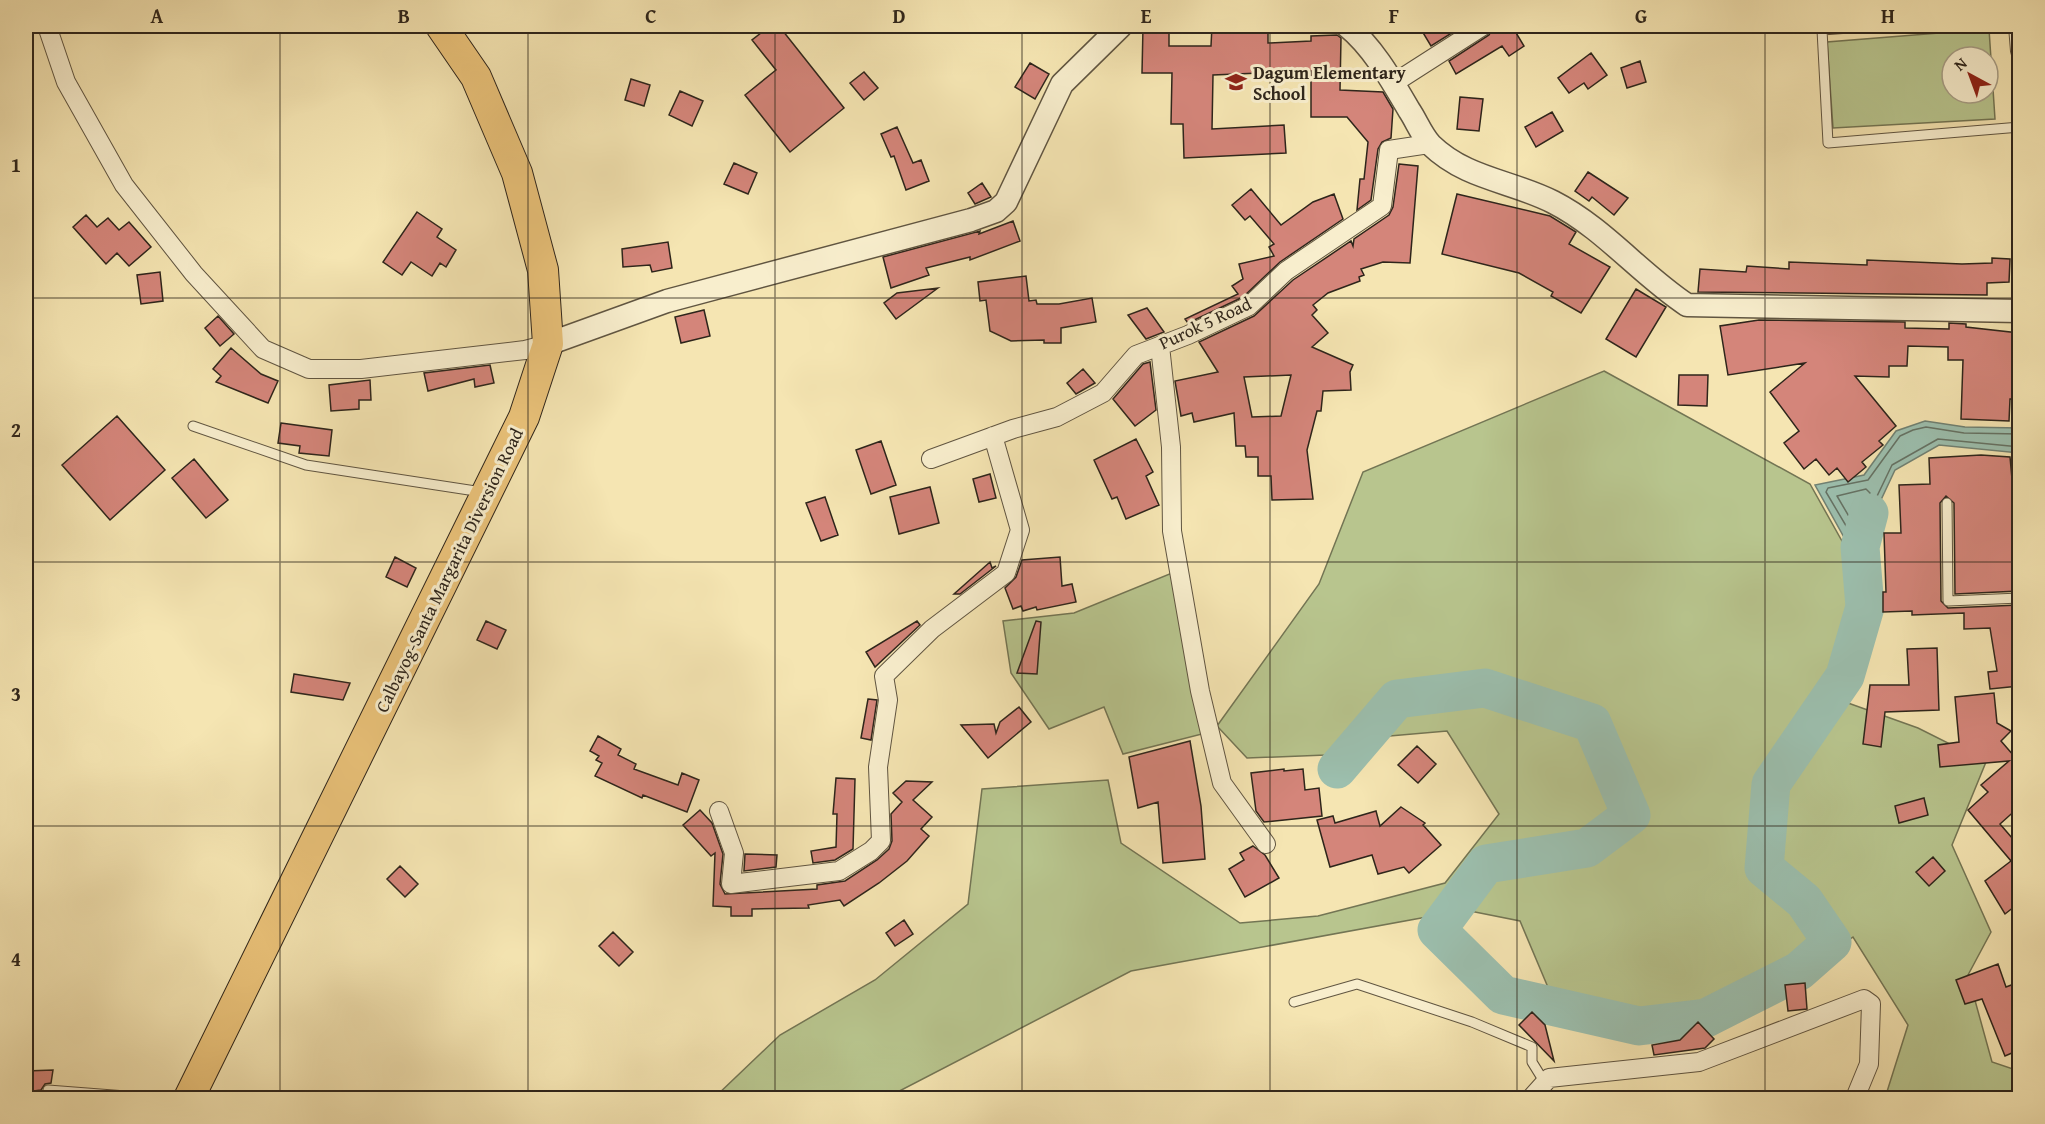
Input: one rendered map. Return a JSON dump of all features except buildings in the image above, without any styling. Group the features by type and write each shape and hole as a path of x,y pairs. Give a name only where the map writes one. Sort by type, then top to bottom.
{"highway":[{"name":"Calbayog-Santa Margarita Diversion Road","path":"189,1098 524,417 548,344 543,270 517,173 476,77 441,26"}],"street":[{"path":"47,26 66,82 124,185 194,274 263,349 309,369 361,369 525,350 548,344 667,301 949,226 996,211 1006,202 1062,84 1120,26"},
{"path":"1347,26 1358,34 1394,83 1430,144 1464,170 1553,202 1598,231 1659,286 1687,305 2019,311"},
{"path":"1394,83 1483,26"},
{"path":"2018,26 2019,51"},
{"name":"Purok 5 Road","path":"931,459 993,436 1057,417 1103,393 1136,355 1250,306 1286,271 1382,206 1389,150 1430,144"},
{"path":"1160,346 1171,447 1172,531 1200,691 1222,783 1266,844"},
{"path":"719,811 734,853 731,884 839,871 871,851 881,841 878,767 888,700 884,675 932,629 1006,573 1020,530 993,436"},
{"path":"1531,1098 1549,1078 1700,1062 1864,999 1871,1004 1869,1064 1855,1098"}],"lane":[{"path":"1877,26 1822,30 1828,143 2019,127"},
{"path":"193,426 306,465 487,493"},
{"path":"1947,503 1948,601 2019,598"},
{"path":"1294,1002 1358,984 1472,1023 1532,1047 1532,1062 1545,1083"},
{"path":"48,1090 152,1098"}],"green space":[{"path":"1989,29 1990,45 1940,45 1940,105 1994,105 1995,119 1833,128 1827,42"},
{"path":"1604,371 1810,484 1861,575 1834,698 1918,728 1986,762 1952,845 1991,932 1968,975 1992,1062 2019,1071 2019,1098 1885,1098 1908,1025 1853,937 1745,1014 1645,1035 1558,1021 1547,985 1520,921 1465,910 1131,971 886,1098 714,1098 780,1035 875,980 968,904 982,789 1108,780 1121,843 1240,923 1318,916 1445,883 1499,814 1447,731 1378,737 1326,755 1247,758 1217,726 1319,584 1363,472"},
{"path":"1172,573 1202,734 1123,754 1104,707 1049,729 1011,673 1003,621 1074,613"}],"water":[{"path":"1925,421 1965,427 2019,428 2019,453 1939,445 1895,470 1872,519 1861,568 1815,485 1864,475 1896,431"}],"waterway":[{"path":"1337,769 1397,699 1485,688 1592,723 1631,815 1587,848 1486,864 1437,930 1503,995 1639,1026 1706,1018 1799,971 1832,942 1804,901 1764,868 1771,784 1845,676 1865,607 1860,547 1869,513"}],"place":[{"name":"Dagum Elementary School","path":"1236,82"}]}
